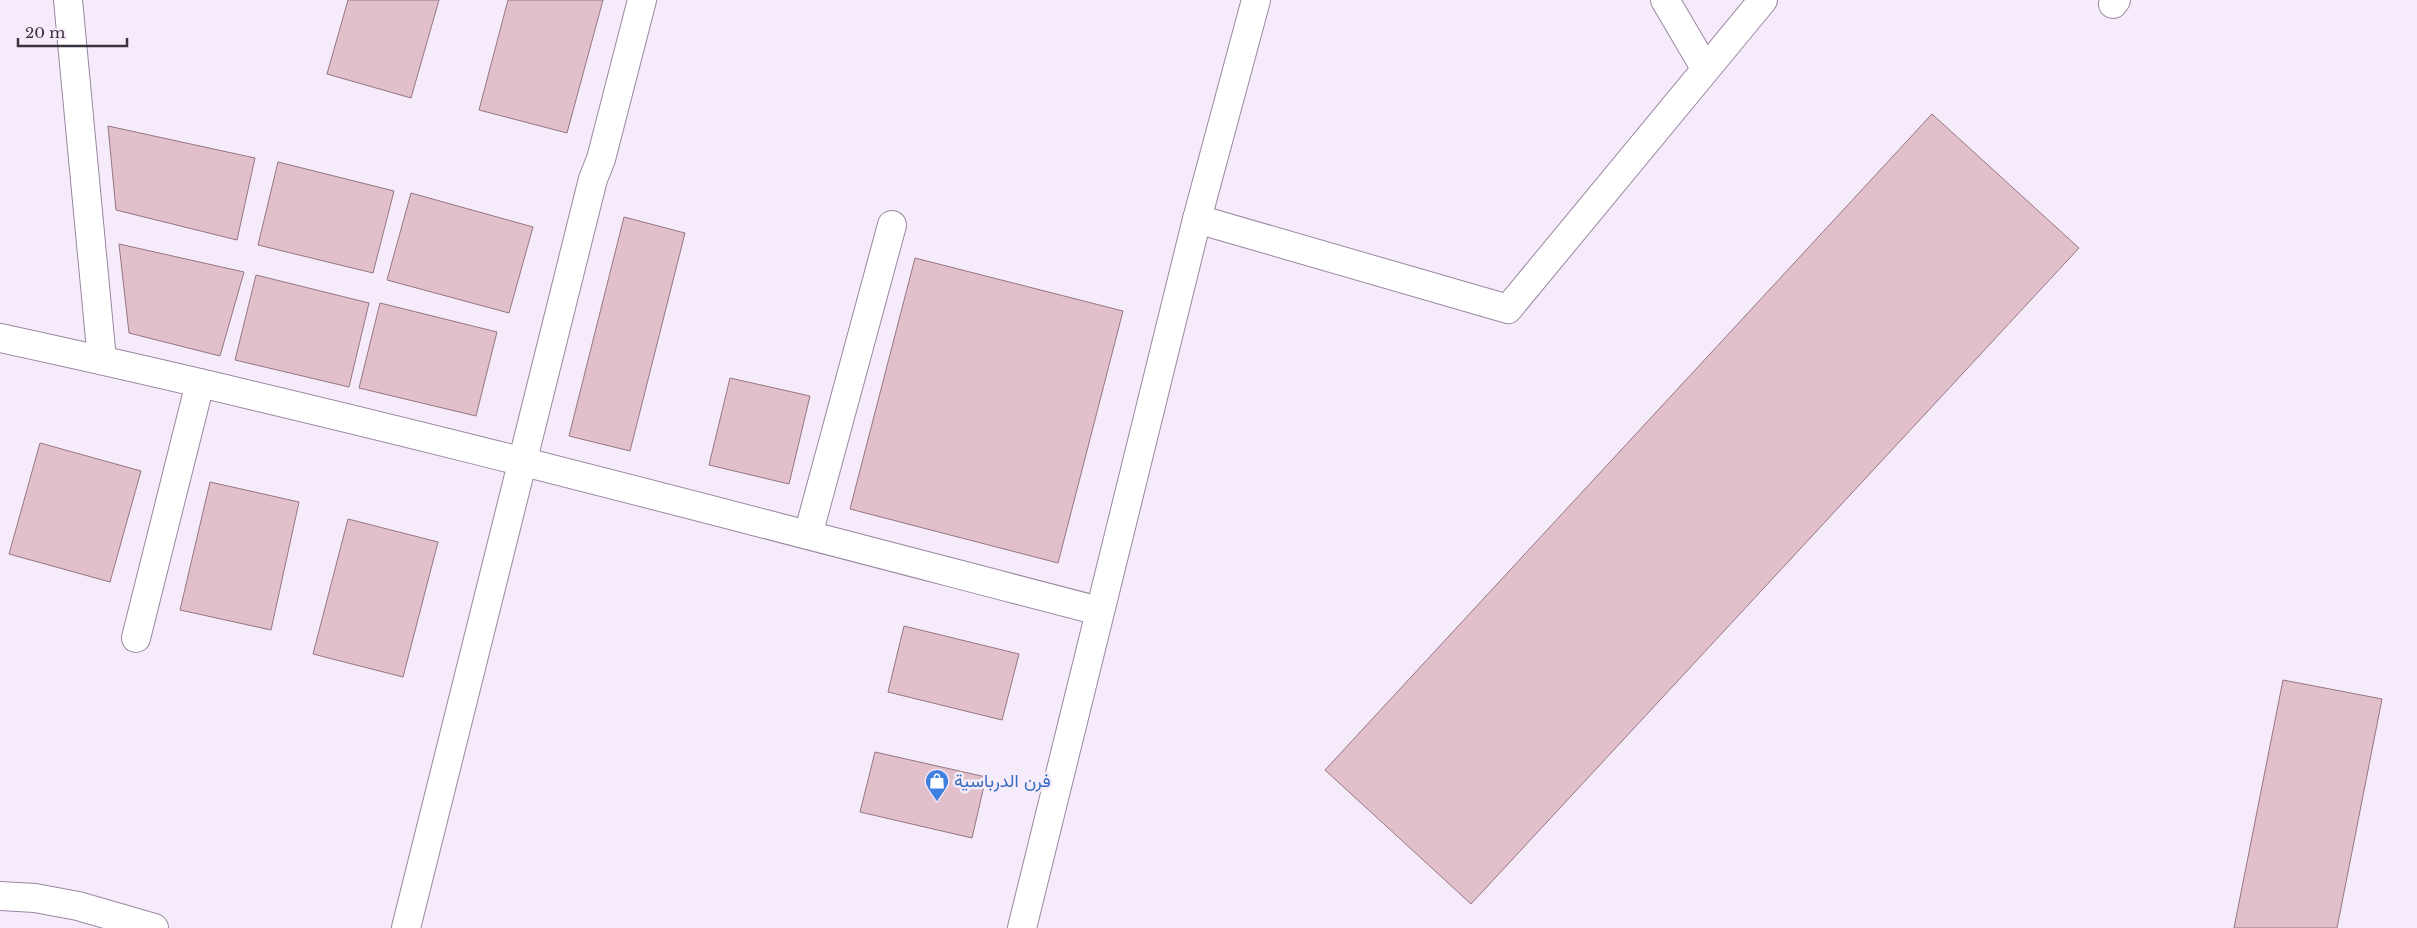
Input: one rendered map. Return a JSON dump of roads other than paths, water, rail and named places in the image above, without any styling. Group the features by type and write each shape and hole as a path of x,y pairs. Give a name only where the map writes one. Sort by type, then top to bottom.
{"street":[{"path":"68,0 102,360"},
{"path":"406,928 593,179 601,159 642,0"},
{"path":"1022,928 1198,219 1256,0"},
{"path":"1665,0 1705,68"},
{"path":"1198,219 1508,309 1762,0"},
{"path":"808,535 892,225"},
{"path":"0,338 200,383 522,461 1099,612"},
{"path":"136,638 200,383"},
{"path":"0,896 35,898 78,906 119,924 154,928"}],"place":[{"name":"فرن الدرباسية","path":"937,802"}]}
